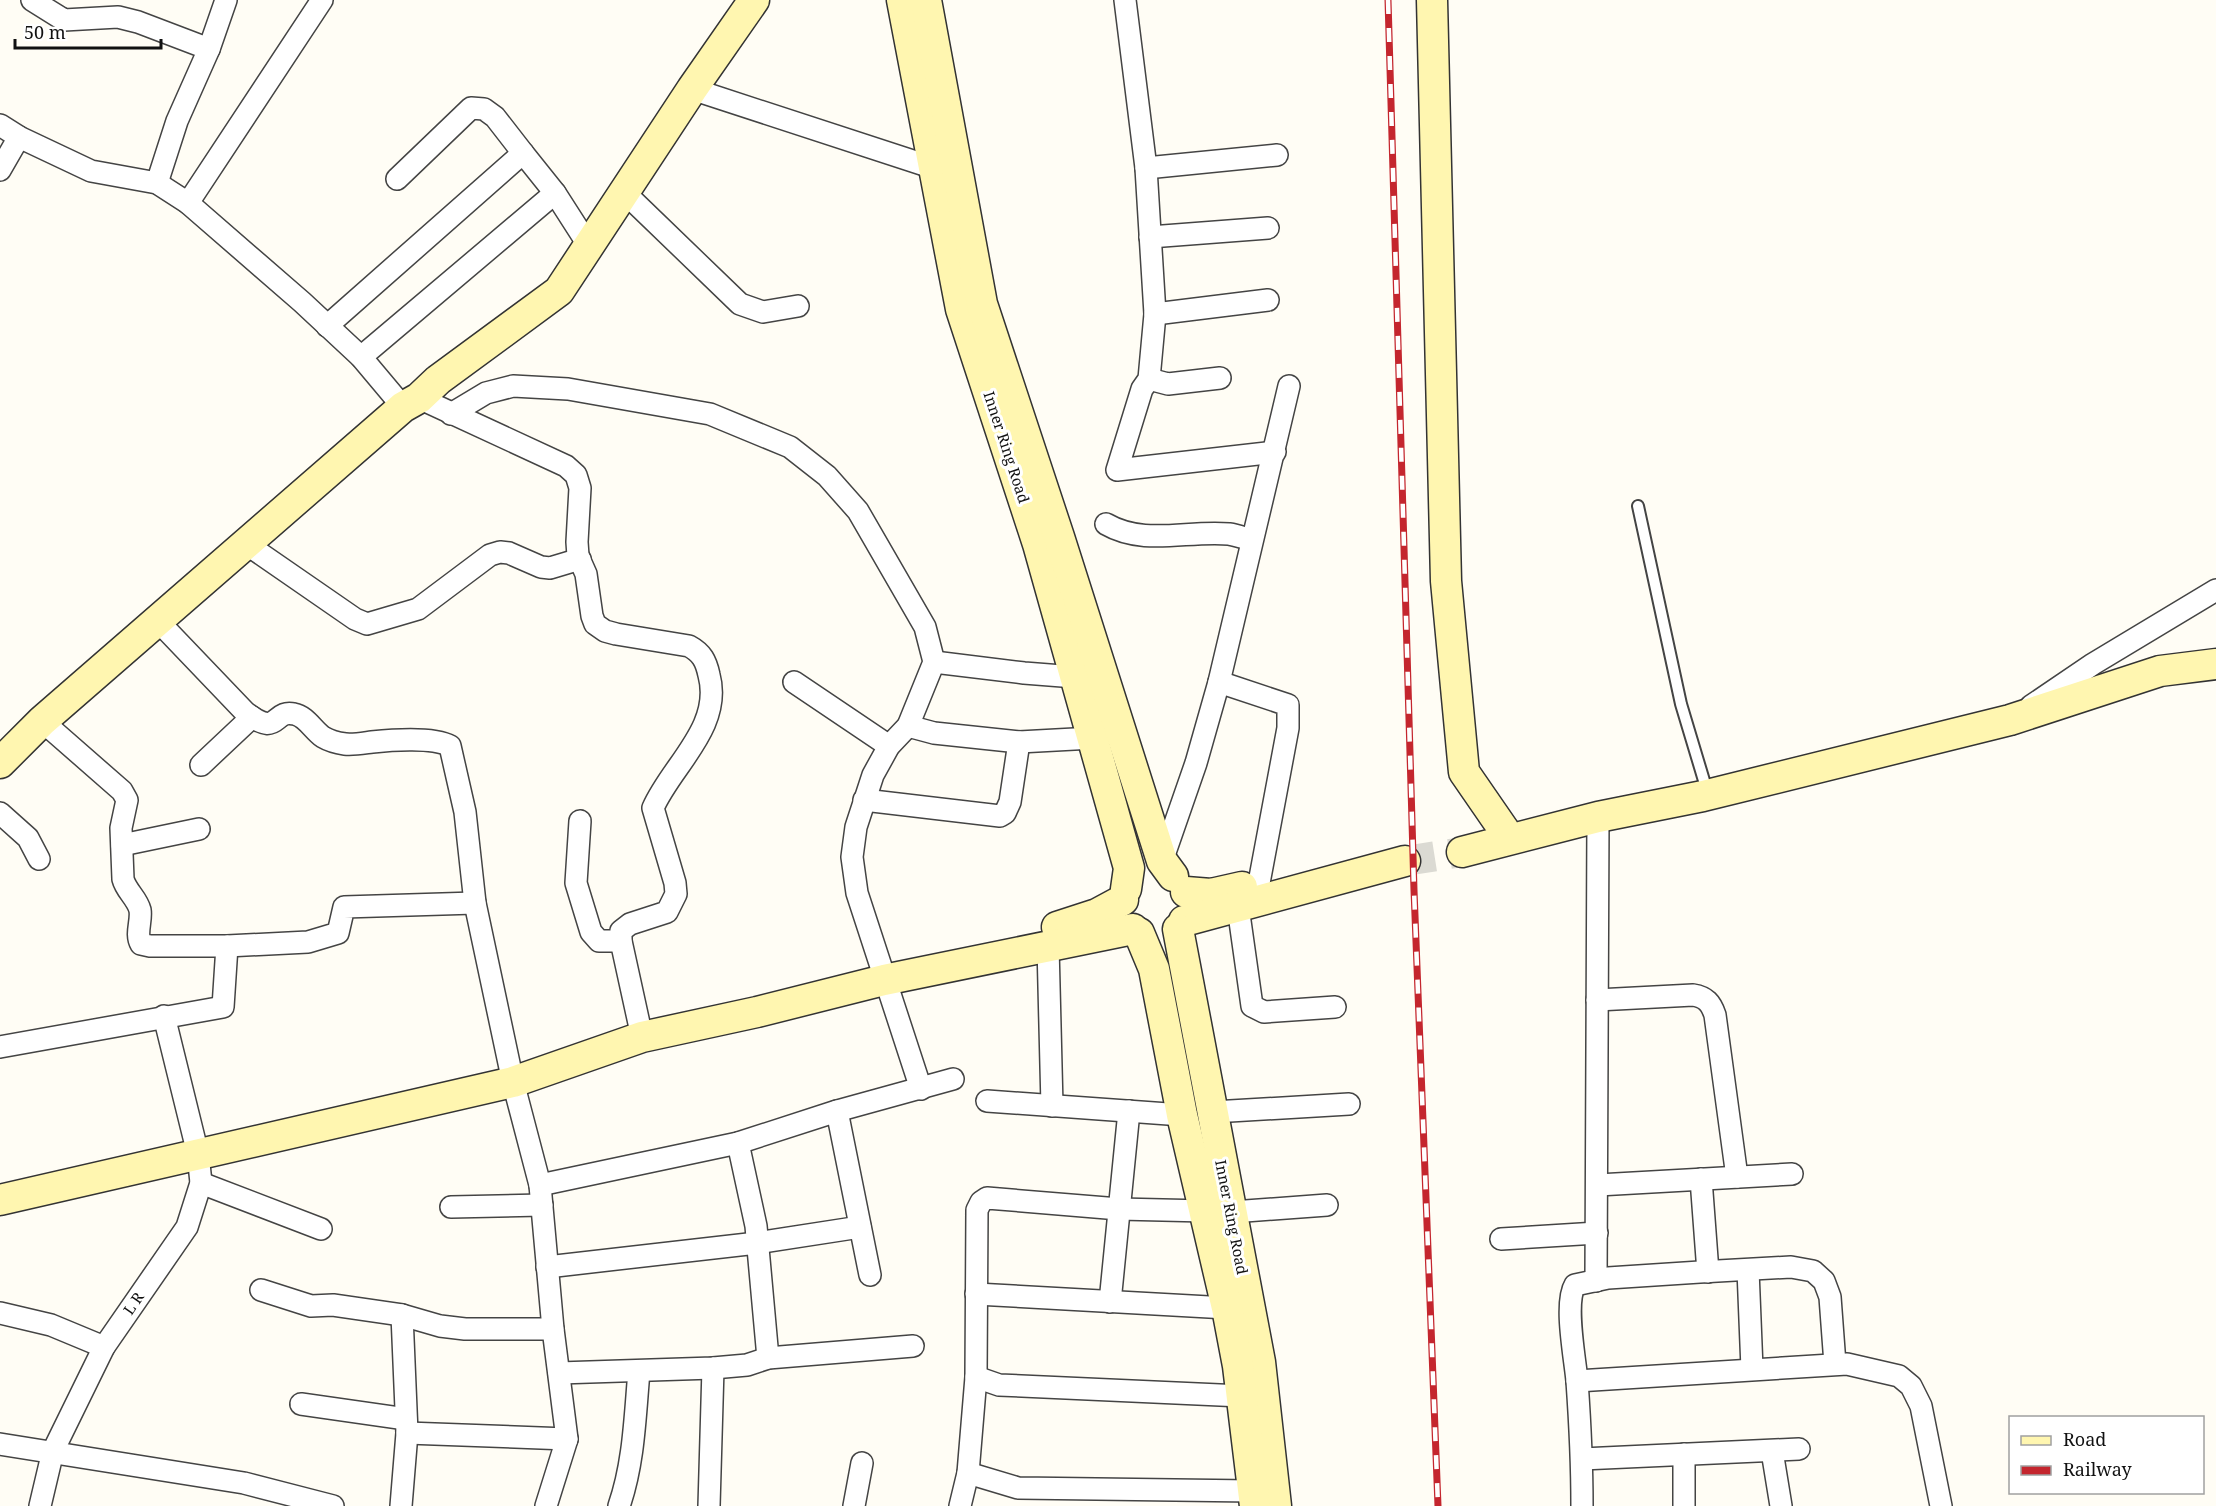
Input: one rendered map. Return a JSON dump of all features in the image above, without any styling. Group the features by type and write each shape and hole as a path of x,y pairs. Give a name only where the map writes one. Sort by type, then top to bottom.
{"street":[{"path":"32,0 64,20 118,17 138,22 209,49"},
{"path":"157,183 177,121 209,49 226,0"},
{"path":"188,203 322,0"},
{"path":"0,763 42,721 245,543 411,402 559,291 692,89 754,0"},
{"name":"Inner Ring Road","path":"902,0 961,309 1038,544 1093,738 1129,868 1124,894"},
{"name":"Inner Ring Road","path":"926,0 982,304 1174,876"},
{"path":"1125,0 1146,168 1155,314 1149,379 1142,389 1117,470 1275,452"},
{"path":"1432,0 1446,582 1464,772 1504,830"},
{"path":"692,89 934,168"},
{"path":"396,179 471,108 484,109 495,117 555,193 589,246"},
{"path":"0,125 19,137 91,171 157,183 188,203 411,402 451,414 566,466 576,475 580,488 577,542 586,574 591,616 595,624 605,631 616,634 690,646 699,652 706,663 711,680 709,708 697,740 658,795 653,808 675,883 676,894 667,912 630,924 621,930 621,941 642,1037"},
{"path":"0,170 19,137"},
{"path":"327,326 523,153"},
{"path":"1146,168 1277,155"},
{"path":"361,357 555,193"},
{"path":"625,193 740,304 763,312 798,306"},
{"path":"1150,237 1268,228"},
{"path":"1155,314 1268,300"},
{"path":"1149,379 1168,384 1220,378"},
{"path":"451,414 486,393 513,386 568,389 710,414 790,447 827,476 858,511 925,627 934,662 908,726 889,746 873,775 856,827 852,856 857,893 894,978 921,1089"},
{"path":"1181,925 1189,901 1174,876 1196,763 1219,682 1289,386"},
{"path":"1106,524 1120,532 1147,536 1229,534 1251,540"},
{"path":"245,543 355,619 367,624 418,609 490,555 500,552 550,568 580,559"},
{"path":"2010,720 2093,664 2216,591"},
{"path":"157,620 252,717 262,724 270,724 288,713 296,714 324,738 346,744 415,741 444,742 450,746 465,812 475,903 513,1082 541,1195 553,1329 567,1439 546,1506"},
{"path":"934,662 1075,677"},
{"path":"1706,795 1504,830 1453,846 1706,795 2010,720 2160,671 2216,664"},
{"path":"794,682 889,746"},
{"path":"1219,682 1288,705 1288,728 1259,883"},
{"path":"201,765 252,717"},
{"path":"42,721 122,791 127,800 121,828 125,888 140,910 139,942 150,946 227,946 308,942 338,933 344,908 475,903"},
{"path":"908,726 934,733 1019,742 1093,738"},
{"path":"864,800 1000,816 1005,813 1010,802 1019,742"},
{"path":"0,813 28,838 39,859"},
{"path":"1596,1281 1598,817"},
{"path":"580,821 576,883 591,932 599,941 621,941"},
{"path":"122,845 199,829"},
{"path":"894,978 1097,914 1124,894 1133,880 1153,871 1164,872 1211,894 1401,855 1181,925 1161,937 1151,937 1136,931 1127,921 1123,911 1124,894"},
{"path":"1238,907 1252,1006 1264,1012 1335,1007"},
{"name":"Inner Ring Road","path":"1181,925 1213,1112 1227,1308 1261,1501"},
{"path":"0,1200 200,1168 513,1082 642,1037 757,1012 894,978 1048,946 1136,931"},
{"name":"Inner Ring Road","path":"1136,931 1154,969 1182,1115 1219,1212 1260,1362 1261,1501"},
{"path":"0,1047 223,1007 227,946"},
{"path":"1048,946 1052,1106"},
{"path":"1597,999 1694,995 1709,1001 1715,1015 1737,1177"},
{"path":"164,1017 200,1168 321,1229"},
{"path":"451,1207 541,1195 738,1143 837,1111 953,1079"},
{"path":"987,1101 1182,1115"},
{"path":"1213,1112 1349,1104"},
{"path":"837,1111 870,1275"},
{"path":"1110,1302 1129,1111"},
{"path":"738,1143 758,1243 768,1358"},
{"name":"L R","path":"40,1506 53,1451 104,1347 187,1227 200,1168"},
{"path":"1598,1185 1792,1174"},
{"path":"1701,1179 1708,1272"},
{"path":"960,1506 968,1473 976,1377 977,1210 987,1197 1119,1209 1219,1212 1327,1205"},
{"path":"548,1267 758,1243 860,1227"},
{"path":"1501,1239 1597,1233"},
{"path":"1582,1506 1582,1459 1571,1318 1571,1292 1575,1285 1596,1281 1791,1267 1813,1271 1824,1281 1830,1297 1835,1364"},
{"path":"1748,1270 1752,1370"},
{"path":"261,1290 310,1306 348,1307 402,1315 440,1326 465,1329 553,1329"},
{"path":"976,1294 1227,1308"},
{"path":"0,1313 51,1324 104,1347"},
{"path":"401,1506 406,1426 402,1315"},
{"path":"559,1373 713,1368 747,1365 768,1358 913,1346"},
{"path":"1577,1381 1835,1364 1847,1364 1899,1376 1911,1386 1921,1406 1941,1506"},
{"path":"709,1506 713,1368"},
{"path":"620,1506 627,1484 631,1457 639,1371"},
{"path":"976,1377 999,1385 1242,1396"},
{"path":"302,1404 406,1426 567,1439"},
{"path":"0,1444 244,1484 333,1506"},
{"path":"1582,1459 1799,1449"},
{"path":"1772,1451 1781,1506"},
{"path":"1683,1454 1684,1506"},
{"path":"854,1506 862,1463"},
{"path":"968,1473 1018,1488 1261,1501"}],"lane":[{"path":"1638,506 1681,704 1706,795"}],"tunnel":[{"path":"1405,861 1462,852"}],"railway":[{"path":"1388,0 1414,890 1438,1506"}]}
